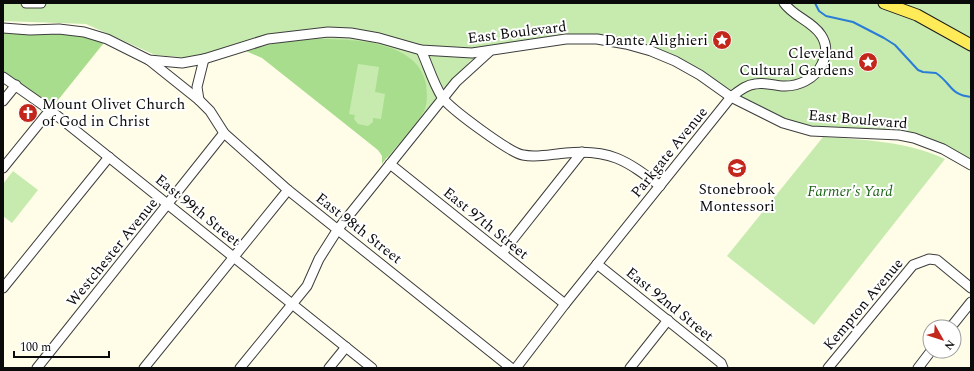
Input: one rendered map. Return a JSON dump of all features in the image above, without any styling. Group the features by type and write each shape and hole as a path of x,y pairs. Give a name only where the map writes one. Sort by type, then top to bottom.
{"main road":[{"path":"884,3 922,18 971,45"}],"street":[{"path":"26,3 41,3"},
{"name":"Parkgate Avenue","path":"516,368 564,304 731,97 743,88 755,84 782,86 798,84 811,78 821,67 826,51 822,37 816,29 794,13 784,3"},
{"name":"East Boulevard","path":"3,28 30,30 59,29 84,32 107,39 149,60 182,63 204,59 268,39 328,32 379,38 421,50 459,53 489,52 529,44 574,38 597,39 626,44 651,51 675,61 700,75 731,97 776,120 797,128 828,133 900,135 914,138 971,165"},
{"path":"421,50 443,98 495,141 523,155 538,156 582,152 602,153 619,158 635,167 660,186"},
{"path":"240,368 307,286 319,259 338,229 443,98 469,68 489,52"},
{"path":"200,100 197,87 204,59"},
{"name":"East 98th Street","path":"149,60 200,100 210,111 224,134 288,190 511,368"},
{"name":"East 99th Street","path":"3,77 50,110 372,368"},
{"path":"3,101 16,85"},
{"path":"3,168 50,110"},
{"name":"Westchester Avenue","path":"37,368 224,134"},
{"path":"502,253 582,152"},
{"path":"3,288 109,157"},
{"name":"East 97th Street","path":"390,164 564,304"},
{"path":"144,368 288,190"},
{"name":"Kempton Avenue","path":"828,368 913,265 920,261 937,260 971,288"},
{"name":"East 92nd Street","path":"597,264 668,320 720,363 723,368"},
{"path":"957,319 971,302"},
{"path":"630,368 668,320"},
{"path":"329,368 346,347"},
{"path":"918,368 925,359"}],"green space":[{"path":"3,3 971,3 971,165 914,138 843,134 783,123 675,61 626,44 566,39 489,52 470,61 388,158 248,45 204,59 155,55 86,24 3,21"},
{"path":"3,28 107,39 50,110 3,77"},
{"path":"316,39 347,40 381,45 397,50 410,58 420,69 427,90 427,101 424,111 382,164 382,156 378,150 262,58 246,51 278,43","holes":["358,64 379,67 375,92 385,94 381,119 373,118 373,122 368,126 358,124 354,119 355,115 349,114"]},
{"name":"Farmer's Yard","path":"823,137 886,142 916,148 945,159 814,325 727,256"},
{"path":"13,171 38,190 12,223 3,216 3,184"}],"waterway":[{"path":"815,3 819,11 826,16 853,22 884,38 895,45 918,70 936,73 959,94 971,97"}],"place":[{"name":"Dante Alighieri","path":"722,40"},
{"name":"Cleveland Cultural Gardens","path":"868,62"},
{"name":"Mount Olivet Church of God in Christ","path":"28,113"},
{"name":"Stonebrook Montessori","path":"737,168"}]}
